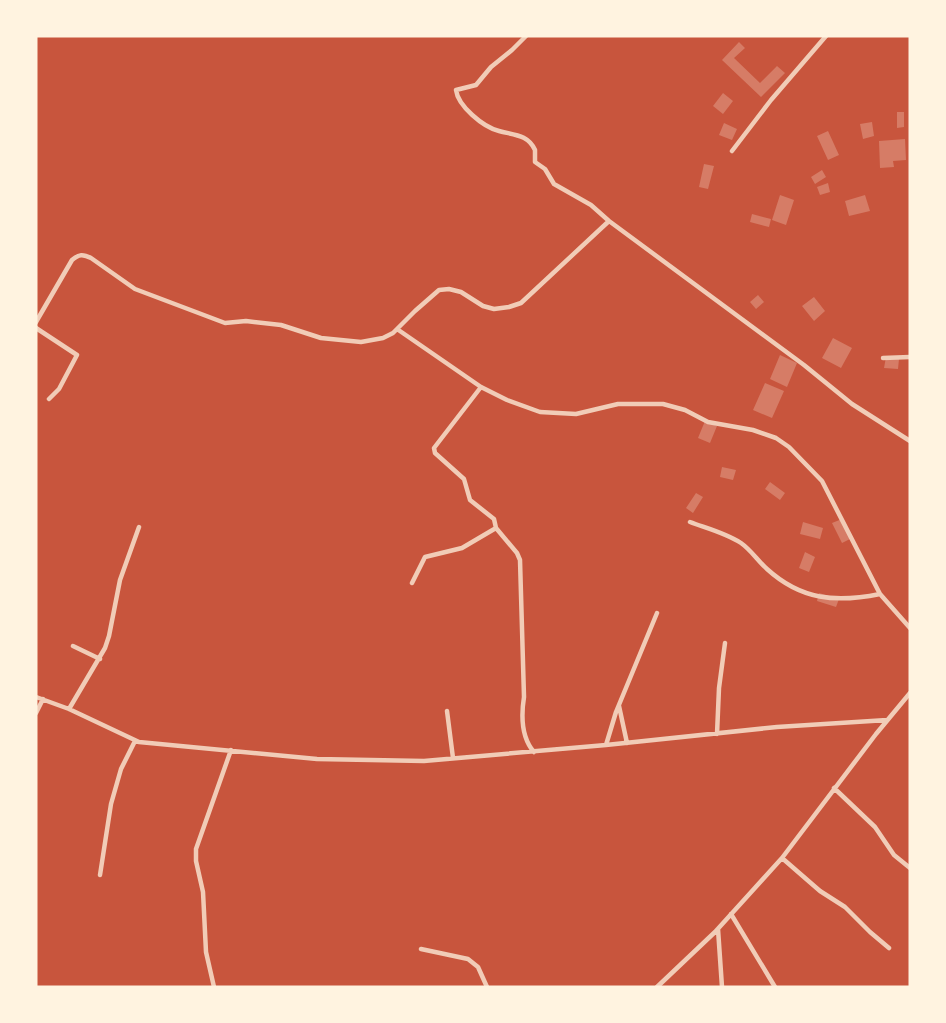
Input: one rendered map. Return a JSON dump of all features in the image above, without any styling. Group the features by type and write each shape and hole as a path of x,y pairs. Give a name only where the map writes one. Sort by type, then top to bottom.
{"street":[{"path":"526,36 491,67 476,85 456,90 461,104 495,130 514,134 527,140 534,146 535,162 545,169 554,184 591,205 609,221 804,365 852,404 910,441"},
{"path":"732,151 771,100 826,36"},
{"path":"36,322 72,260 78,255 84,255 135,289 225,322 246,321 281,325 321,338 361,342 383,338 397,329 439,290 449,289 461,292 483,306 494,309 521,303 609,221"},
{"path":"36,328 78,355 59,389 49,399"},
{"path":"397,329 481,387 507,400 540,412 585,413 618,404 663,404 685,410 708,422 753,430 776,438 789,447 822,481 879,594 910,628"},
{"path":"883,358 910,357"},
{"path":"481,387 434,448 435,453 464,479 470,500 494,519 496,528 517,553 521,566 524,697 522,712 526,736 534,752"},
{"path":"690,522 736,540 785,584 807,594 844,600 879,594"},
{"path":"69,709 100,659 109,636 120,580 140,527"},
{"path":"412,583 425,557 462,548 496,528"},
{"path":"606,745 619,706 657,614"},
{"path":"717,734 718,688 724,643"},
{"path":"73,646 100,659"},
{"path":"657,987 718,929 782,858 887,720 909,696"},
{"path":"36,697 69,709 135,741 317,759 424,761 806,724 887,720"},
{"path":"36,713 43,699"},
{"path":"619,706 627,743"},
{"path":"447,711 453,759"},
{"path":"100,875 111,804 121,769 135,741"},
{"path":"214,987 206,952 203,892 196,861 196,849 231,750"},
{"path":"834,788 875,827 894,855 910,868"},
{"path":"782,858 820,891 845,907 889,948"},
{"path":"731,914 775,987"},
{"path":"718,929 722,987"},
{"path":"421,949 474,962 487,987"}],"building":[{"path":"739,42 745,48 734,58 760,83 777,66 785,73 761,97 722,60"},
{"path":"723,93 733,101 723,114 713,106"},
{"path":"897,112 904,112 904,127 897,128"},
{"path":"872,122 874,136 863,139 860,124"},
{"path":"724,123 737,129 732,140 719,135"},
{"path":"828,131 839,155 828,160 817,136"},
{"path":"905,139 906,160 893,161 894,167 880,168 879,141"},
{"path":"704,164 714,166 708,189 699,187"},
{"path":"822,170 826,177 815,184 811,177"},
{"path":"828,183 830,192 820,195 817,187"},
{"path":"780,195 794,200 786,225 772,220"},
{"path":"865,195 870,211 849,216 845,201"},
{"path":"752,214 771,219 769,227 750,222"},
{"path":"758,295 764,302 756,309 750,302"},
{"path":"814,297 825,311 814,321 802,306"},
{"path":"833,338 852,348 841,368 822,358"},
{"path":"780,355 797,363 787,387 770,379"},
{"path":"886,357 899,359 898,369 884,368"},
{"path":"765,383 784,391 772,418 753,410"},
{"path":"705,421 717,426 710,443 698,438"},
{"path":"722,467 736,470 733,480 720,477"},
{"path":"770,482 785,493 780,500 765,489"},
{"path":"696,493 703,497 693,513 686,508"},
{"path":"842,519 852,538 842,543 832,523"},
{"path":"803,522 823,528 820,539 800,534"},
{"path":"805,552 815,557 809,572 799,568"},
{"path":"819,593 839,599 836,607 817,601"}]}
